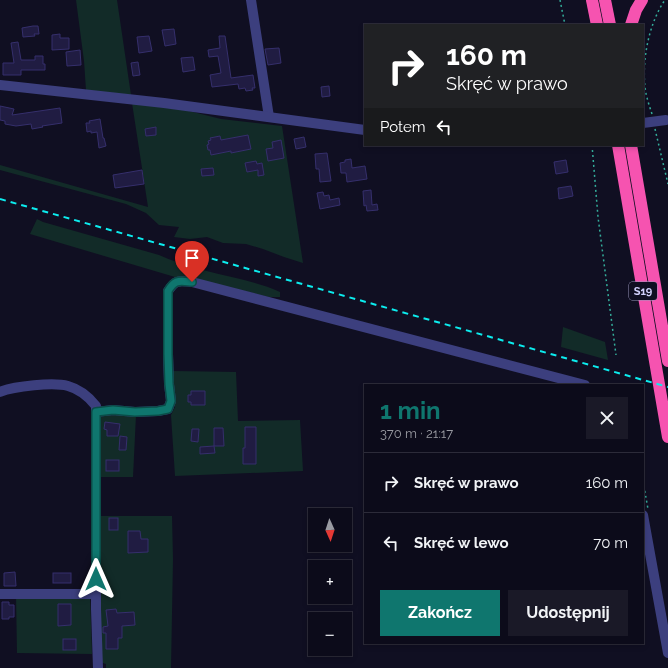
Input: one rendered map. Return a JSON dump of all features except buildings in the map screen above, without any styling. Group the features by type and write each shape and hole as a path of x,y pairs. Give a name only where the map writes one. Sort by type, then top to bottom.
{"highway":[{"path":"592,0 597,24"},
{"path":"605,0 610,24"},
{"path":"631,24 636,10 642,0"},
{"name":"S19","path":"618,146 668,437"},
{"name":"S19","path":"631,146 668,362"}],"street":[{"path":"251,0 269,117"},
{"path":"0,85 136,100 364,130"},
{"path":"644,123 667,120"},
{"path":"96,412 113,410 135,412 168,409 171,401 168,354 168,291 173,283 180,281 192,282 581,384"},
{"path":"0,392 20,387 40,385 68,386 80,392 91,400 96,406 96,594 98,668"},
{"path":"644,521 668,653"},
{"path":"0,594 96,594"}],"path":[{"path":"560,0 565,24"},
{"path":"653,119 645,87 646,53 654,18 665,0"},
{"path":"654,126 668,184"},
{"path":"592,146 598,217 616,355"}],"green space":[{"path":"76,0 117,0 131,95 86,90 84,61"},
{"path":"132,103 177,108 221,119 282,126 303,263 246,244 223,243 207,237 190,239 174,237 179,227 159,225 146,213 126,204 0,170 0,165 148,207"},
{"path":"37,219 159,255 197,268 264,286 280,292 280,297 269,297 211,283 175,277 30,234"},
{"path":"563,327 605,342 608,360 561,347"},
{"path":"173,371 236,372 238,421 300,420 303,471 175,476 171,415 175,407"},
{"path":"103,414 136,415 133,477 99,477 99,417"},
{"path":"99,516 172,516 173,559 171,668 106,668 106,664 100,662"},
{"path":"16,595 90,596 92,654 17,653"}],"railway":[{"path":"0,199 668,387"}],"route":[{"path":"96,579 96,412 113,410 135,412 168,409 171,401 168,354 168,291 173,283 180,281 192,282"}]}
